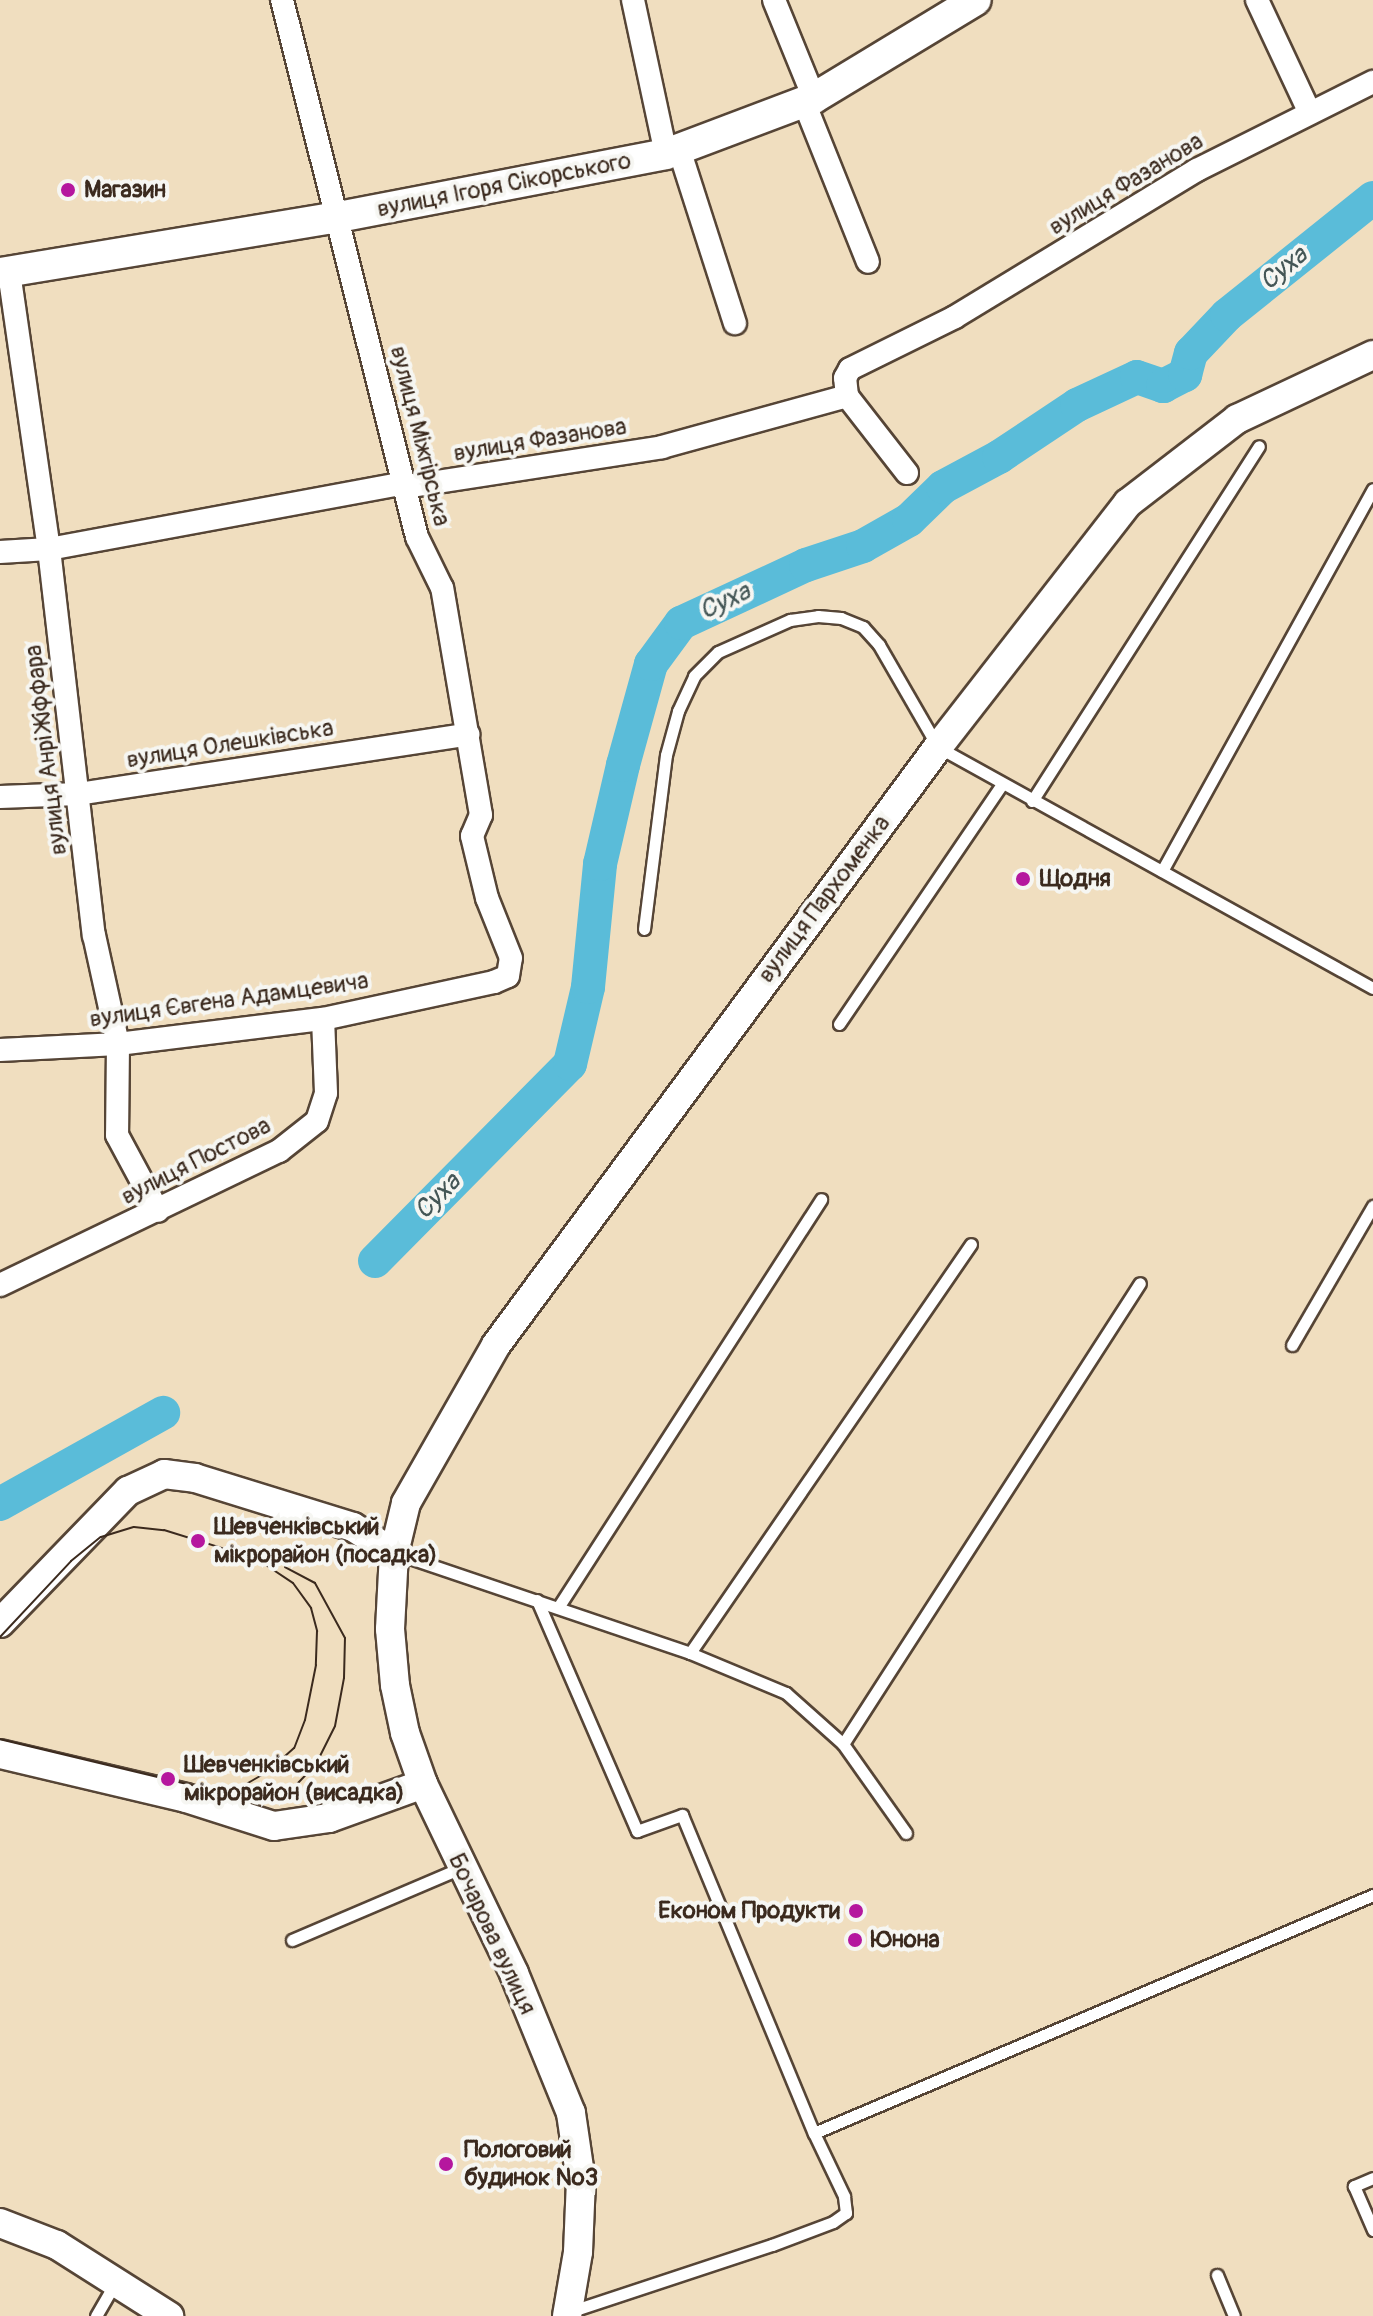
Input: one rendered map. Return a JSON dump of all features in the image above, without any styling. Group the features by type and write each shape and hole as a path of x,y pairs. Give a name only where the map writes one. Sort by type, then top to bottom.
{"main road":[{"name":"вулиця Ігоря Сікорського","path":"4,273 339,217 672,152 809,100 976,0"}],"street":[{"name":"вулиця Міжгірська","path":"282,0 417,537 442,588 481,815 472,836 487,898 511,958 508,976"},
{"path":"633,0 672,152 735,323"},
{"path":"774,0 868,262"},
{"path":"1257,0 1309,111"},
{"name":"вулиця Фазанова","path":"0,552 49,549 395,485 405,487 662,447 847,396 845,378 859,362 955,317 1197,170 1309,111 1373,82"},
{"name":"вулиця Анрі Жіффара","path":"4,273 49,549 94,935 118,1044 117,1135 158,1211"},
{"name":"вулиця Пархоменка","path":"394,1553 406,1503 496,1345 938,747 1128,503 1237,419 1373,355"},
{"path":"847,396 907,473"},
{"name":"вулиця Олешківська","path":"0,797 78,794 468,734"},
{"name":"вулиця Євгена Адамцевича","path":"0,1050 118,1044 323,1019 508,976"},
{"name":"вулиця Постова","path":"0,1285 279,1151 317,1121 328,1074 323,1019"},
{"path":"0,1623 128,1491 164,1474 195,1478 353,1527 394,1553"},
{"name":"Бочарова вулиця","path":"394,1553 390,1629 395,1685 405,1733 423,1784 514,1973 571,2113 581,2181 578,2252 567,2314"},
{"path":"0,1754 186,1798 274,1826 329,1818 423,1784"},
{"path":"0,2223 57,2245 169,2316"}],"lane":[{"path":"1032,801 1259,446"},
{"path":"1162,871 1373,489"},
{"path":"644,929 666,755 678,711 694,676 718,652 790,620 818,616 841,618 863,627 879,645 938,747 1373,988"},
{"path":"839,1024 1002,784"},
{"path":"559,1606 821,1199"},
{"path":"1292,1345 1373,1206"},
{"path":"690,1653 971,1244"},
{"path":"843,1744 1140,1283"},
{"path":"394,1553 559,1606 690,1653 786,1693 843,1744 906,1833"},
{"path":"537,1600 637,1831 682,1815 814,2133 844,2196 846,2213 833,2222 772,2245 567,2314"},
{"path":"292,1940 461,1868"},
{"path":"814,2133 1373,1895"},
{"path":"1373,2178 1354,2186 1373,2230"},
{"path":"1217,2275 1234,2316"},
{"path":"96,2316 116,2281"}],"waterway":[{"name":"Суха","path":"375,1261 570,1064 588,987 600,864 623,765 651,664 681,623 806,565 863,546 909,520 943,487 999,457 1077,405 1137,377 1163,386 1185,375 1191,353 1227,315 1373,198"},
{"name":"Суха","path":"0,1504 163,1413"}],"tram line":[{"path":"0,1637 71,1561 101,1537 134,1527 164,1530 257,1559 293,1583 311,1608 317,1631 316,1665 305,1720 294,1748 267,1772 246,1784 216,1791 0,1739"},
{"path":"228,1793 265,1797 297,1784 316,1764 335,1726 344,1678 345,1638 315,1583 285,1567"}],"place":[{"name":"Магазин","path":"68,190"},
{"name":"Щодня","path":"1023,879"},
{"name":"Шевченківський мікрорайон (посадка)","path":"198,1541"},
{"name":"Шевченківський мікрорайон (висадка)","path":"168,1779"},
{"name":"Економ Продукти","path":"856,1911"},
{"name":"Юнона","path":"855,1940"},
{"name":"Пологовий будинок №3","path":"446,2164"}]}
